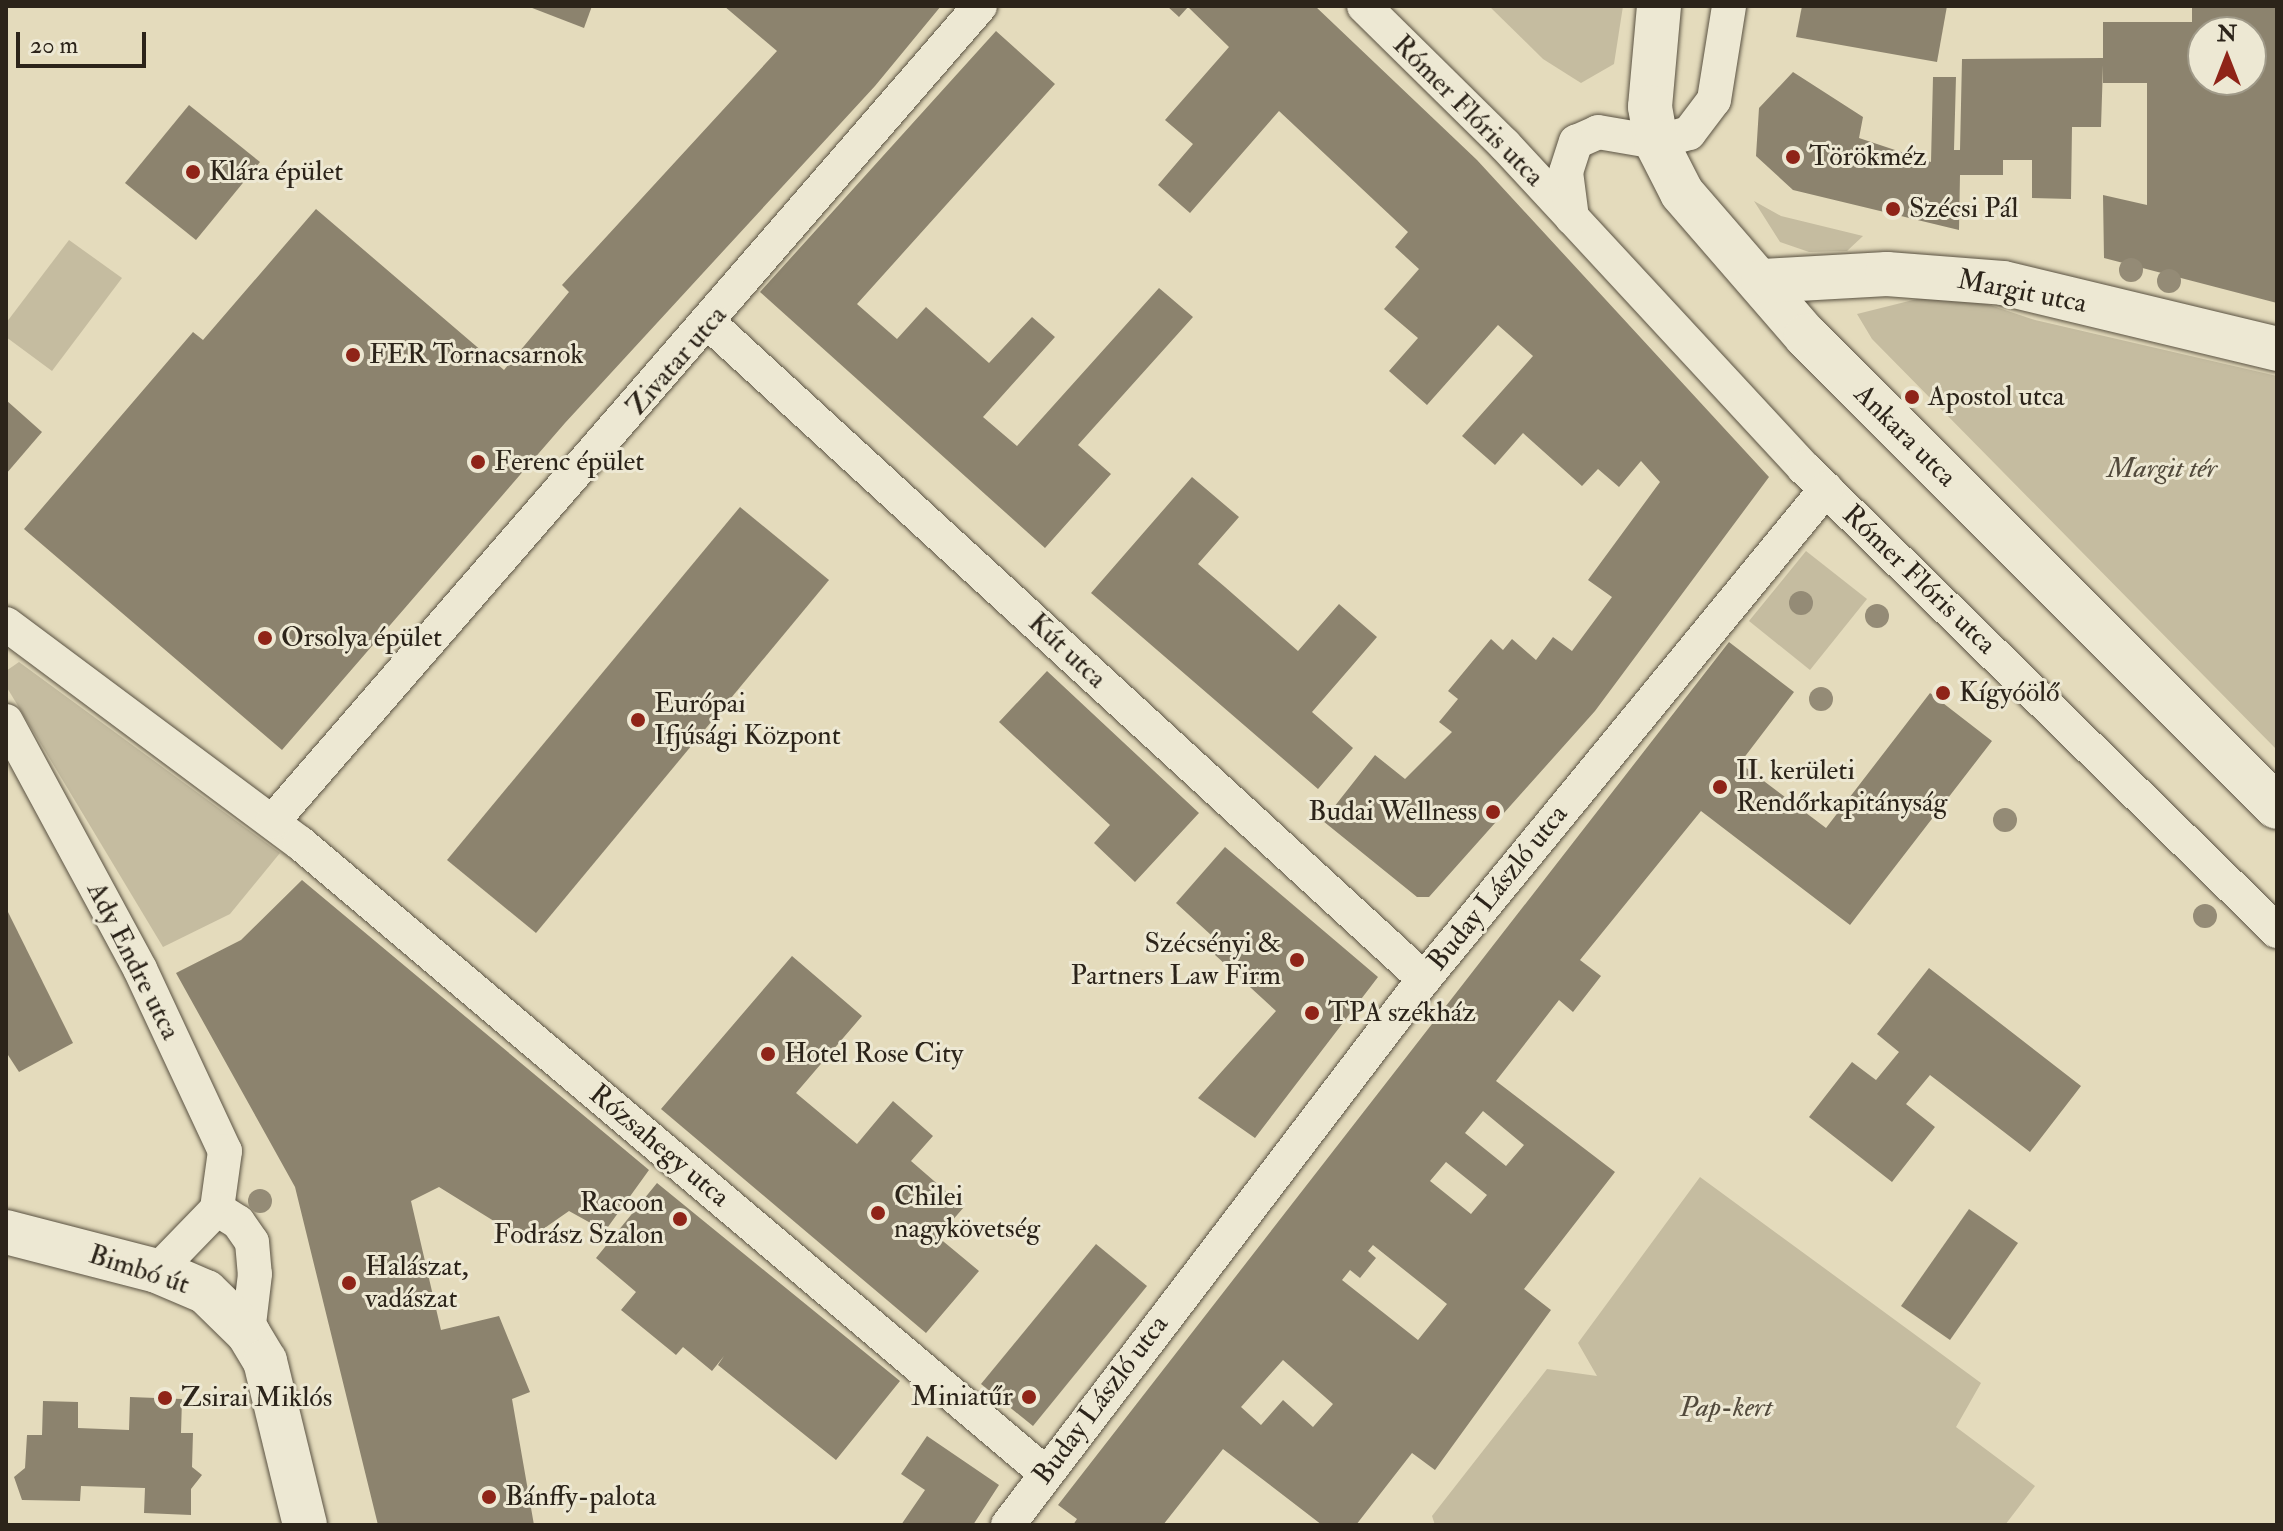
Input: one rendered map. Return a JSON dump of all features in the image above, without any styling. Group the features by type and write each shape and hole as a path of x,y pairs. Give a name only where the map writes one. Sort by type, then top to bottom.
{"street":[{"name":"Zivatar utca","path":"273,821 710,324 980,6"},
{"name":"Rómer Flóris utca","path":"1364,6 1572,218 1826,489 2277,931"},
{"name":"Ankara utca","path":"1659,6 1649,80 1656,142 1682,193 1763,281 1816,347 2277,807"},
{"path":"1656,142 1689,133 1714,100 1729,6"},
{"name":"Rómer Flóris utca","path":"1572,218 1566,172 1576,142 1609,132 1656,142"},
{"name":"Margit utca","path":"1763,281 1887,274 2003,283 2277,349"},
{"name":"Kút utca","path":"710,324 1424,979"},
{"name":"Buday László utca","path":"1008,1525 1044,1472 1424,979 1826,489"},
{"path":"6,624 273,821"},
{"name":"Ady Endre utca","path":"6,721 140,969 225,1151 217,1209"},
{"name":"Rózsahegy utca","path":"273,821 1044,1472"},
{"path":"157,1271 217,1209 238,1222 252,1242 255,1274 248,1333"},
{"name":"Bimbó út","path":"6,1232 157,1271 206,1292 248,1333 265,1361 305,1525"}],"green space":[{"path":"1489,6 1623,6 1614,64 1581,83 1543,59"},
{"path":"1754,201 1781,216 1863,236 1847,251 1809,252 1780,242"},
{"path":"69,240 122,278 52,371 6,337 6,323"},
{"name":"Margit tér","path":"1917,299 1972,299 2035,320 2277,376 2277,750 1872,339 1857,314"},
{"path":"1806,551 1867,599 1810,670 1749,621"},
{"path":"19,662 280,853 230,914 163,947 6,686 6,671"},
{"name":"Pap-kert","path":"1700,1177 1981,1383 1956,1427 2035,1486 2005,1525 1435,1525 1432,1516 1547,1369 1597,1376 1578,1343"}],"building":[{"path":"527,6 592,6 584,28"},
{"path":"724,6 941,6 875,86 565,423 282,750 24,529 193,332 203,340 316,209 504,370 569,292 562,285 777,51"},
{"path":"1167,6 1315,6 1477,160 1769,477 1595,711 1429,897 1417,897 1323,821 1375,755 1405,779 1452,732 1439,722 1458,699 1448,691 1491,639 1503,650 1512,639 1536,660 1553,637 1572,651 1612,597 1588,580 1660,482 1641,461 1619,487 1598,469 1582,486 1523,433 1495,465 1462,436 1533,356 1498,325 1427,405 1389,371 1418,338 1384,309 1419,269 1395,247 1408,232 1279,111 1190,213 1158,185 1193,144 1165,120 1229,47 1188,7 1179,17"},
{"path":"1802,6 1947,6 1937,62 1796,37"},
{"path":"2192,6 2277,6 2277,303 2104,258 2103,195 2147,205 2147,83 2103,83 2103,65 2101,127 2072,127 2071,199 2032,198 2032,160 2003,160 2003,175 1960,175 1959,230 1793,190 1756,156 1759,108 1793,72 1863,117 1859,138 1931,162 1933,77 1956,77 1954,150 1960,150 1962,59 2103,58 2103,22 2187,22 2187,96 2267,96 2267,16 2192,16"},
{"path":"996,31 1055,84 857,304 897,339 926,307 989,363 1032,317 1055,337 983,417 1017,446 1159,288 1193,317 1078,445 1111,474 1045,548 760,292"},
{"name":"Klára épület","path":"189,105 260,162 196,240 125,183"},
{"path":"6,400 42,432 6,474"},
{"path":"1192,477 1239,517 1198,564 1298,651 1339,604 1377,637 1312,712 1353,748 1318,789 1091,593"},
{"name":"Európai Ifjúsági Központ","path":"740,507 829,580 536,933 447,860"},
{"path":"1729,642 1794,692 1740,763 1826,828 1930,693 1992,741 1850,925 1701,811 1580,960 1601,976 1573,1012 1559,1000 1496,1081 1615,1172 1524,1289 1551,1310 1435,1470 1412,1453 1356,1525 1322,1525 1223,1449 1163,1525 1073,1525 1077,1519 1058,1505","holes":["1483,1111 1524,1145 1506,1166 1465,1133","1446,1162 1487,1195 1471,1214 1430,1181","1373,1245 1447,1304 1418,1340 1342,1280 1350,1270 1360,1278 1376,1258 1368,1251","1283,1360 1333,1404 1313,1427 1283,1400 1261,1425 1241,1407"]},
{"path":"1047,671 1199,813 1135,882 1094,843 1110,825 999,722"},
{"name":"TPA székház","path":"1225,847 1378,977 1255,1138 1198,1098 1276,1011 1214,954 1222,945 1176,903"},
{"path":"302,880 649,1170 605,1231 569,1211 526,1241 439,1187 411,1201 441,1330 499,1316 530,1392 512,1399 534,1525 378,1525 295,1187 176,973 241,940"},
{"path":"6,908 73,1043 19,1072 6,1052"},
{"path":"792,956 862,1016 796,1093 857,1144 893,1101 933,1136 911,1161 964,1207 938,1237 979,1271 926,1333 661,1109"},
{"path":"1929,968 2081,1086 2030,1152 1930,1075 1906,1104 1935,1127 1892,1182 1809,1117 1852,1062 1876,1080 1899,1052 1877,1034"},
{"path":"657,1183 900,1381 836,1460 718,1365 724,1356 712,1371 683,1347 676,1355 621,1310 636,1292 596,1258"},
{"path":"1969,1209 2018,1243 1950,1340 1901,1306"},
{"path":"1096,1244 1147,1286 1033,1426 981,1384"},
{"path":"130,1397 182,1399 181,1433 193,1433 192,1467 202,1475 191,1489 191,1515 144,1513 145,1488 81,1486 80,1501 22,1500 14,1477 25,1468 27,1435 42,1435 43,1401 78,1402 78,1428 129,1430"},
{"path":"927,1436 999,1485 973,1525 901,1525 925,1490 901,1474"}],"place":[{"name":"Törökméz","path":"1793,157"},
{"name":"Klára épület","path":"193,172"},
{"name":"Szécsi Pál","path":"1893,209"},
{"name":"FER Tornacsarnok","path":"353,355"},
{"name":"Apostol utca","path":"1912,397"},
{"name":"Ferenc épület","path":"478,462"},
{"name":"Orsolya épület","path":"265,638"},
{"name":"Kígyóölő","path":"1943,693"},
{"name":"Európai Ifjúsági Központ","path":"638,720"},
{"name":"II. kerületi Rendőrkapitányság","path":"1720,787"},
{"name":"Budai Wellness","path":"1493,812"},
{"name":"Szécsényi & Partners Law Firm","path":"1297,960"},
{"name":"TPA székház","path":"1312,1013"},
{"name":"Hotel Rose City","path":"768,1054"},
{"name":"Chilei nagykövetség","path":"878,1213"},
{"name":"Racoon Fodrász Szalon","path":"680,1219"},
{"name":"Halászat, vadászat","path":"349,1283"},
{"name":"Miniatűr","path":"1029,1397"},
{"name":"Zsirai Miklós","path":"165,1398"},
{"name":"Bánffy-palota","path":"489,1497"}]}
